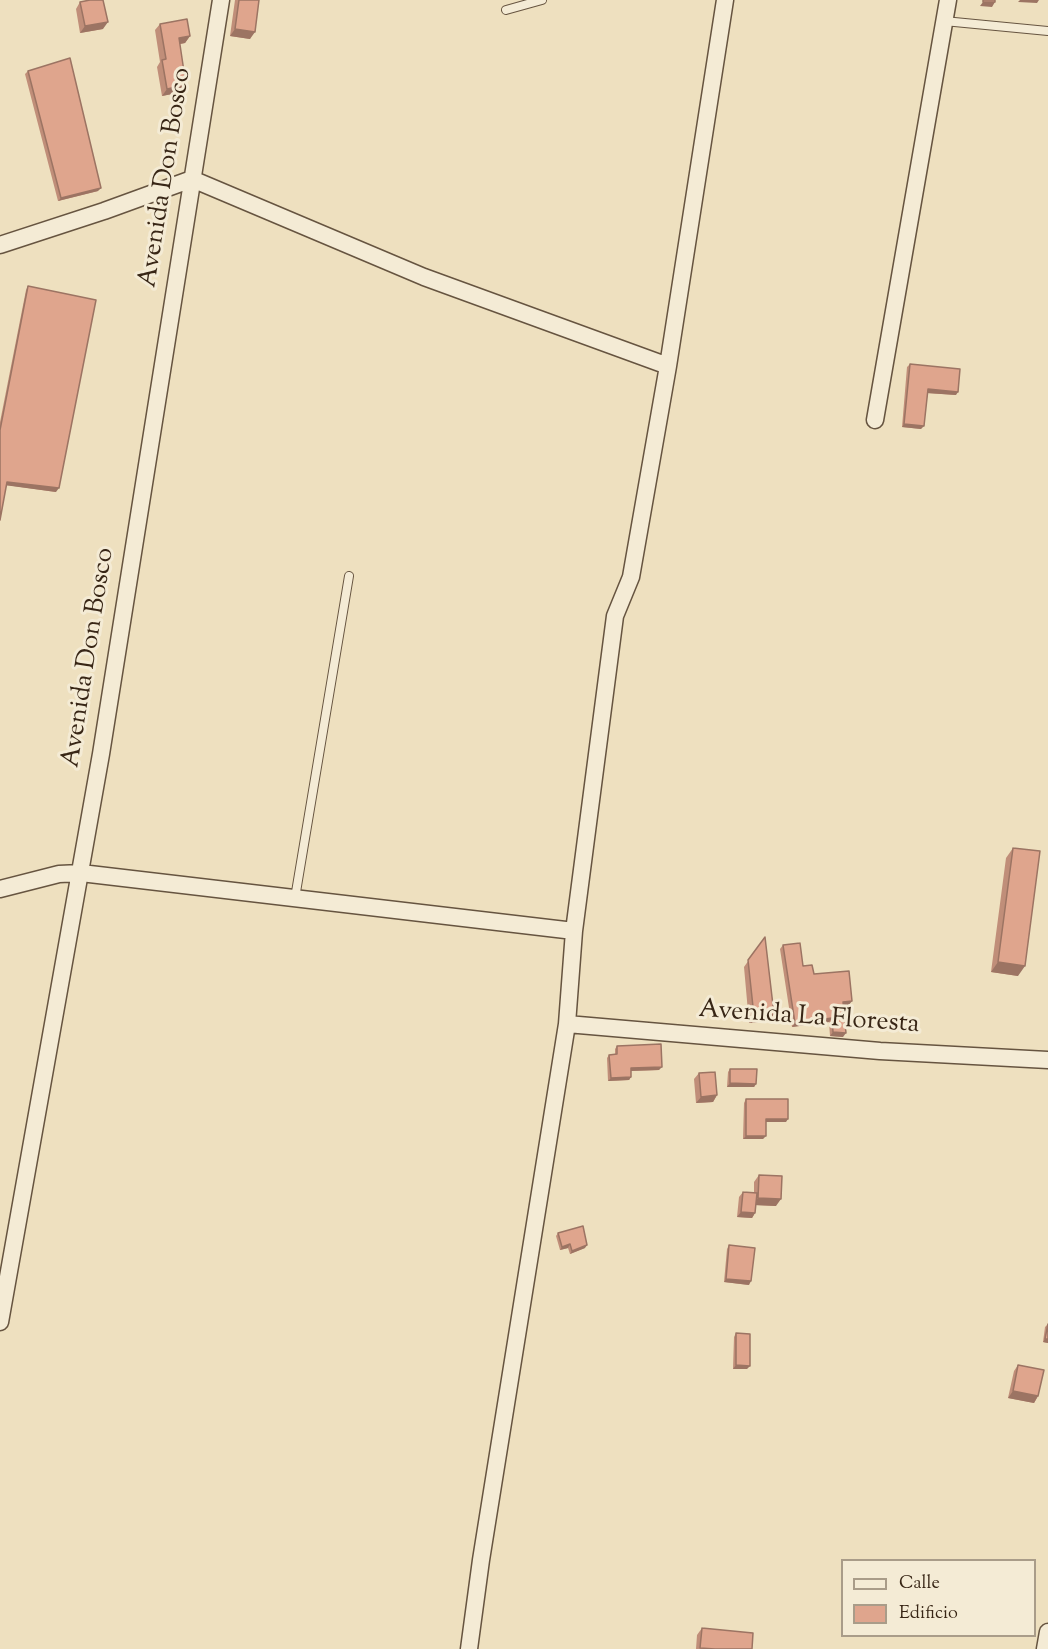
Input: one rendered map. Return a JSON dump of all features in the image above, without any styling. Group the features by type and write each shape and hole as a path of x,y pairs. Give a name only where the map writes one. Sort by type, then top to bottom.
{"street":[{"name":"Avenida Don Bosco","path":"0,1321 81,873 221,0"},
{"path":"469,1649 483,1548 567,1024 574,931 615,616 631,577 668,366 725,0"},
{"path":"875,420 948,0"},
{"path":"0,245 104,211 192,178 424,277 668,366"},
{"path":"0,889 59,874 81,873 574,931"},
{"name":"Avenida La Floresta","path":"567,1024 880,1051 1048,1059"},
{"path":"1045,1649 1048,1632"}],"lane":[{"path":"506,10 542,0"},
{"path":"944,21 1048,31"},
{"path":"295,898 349,576"}],"building":[{"path":"103,0 108,22 85,26 80,2"},
{"path":"239,0 259,0 255,32 235,29"},
{"path":"983,0 995,0 995,2 983,2"},
{"path":"187,19 190,36 179,38 186,85 167,89 162,60 166,59 160,24"},
{"path":"70,58 101,188 61,198 28,71"},
{"path":"28,286 96,300 59,488 7,482 0,520 0,430"},
{"path":"910,364 960,369 958,392 928,389 924,426 904,424"},
{"path":"1013,848 1040,851 1025,966 998,962"},
{"path":"765,937 774,1014 754,1016 748,960"},
{"path":"800,943 803,966 812,965 814,974 849,971 852,1001 843,1002 846,1033 833,1032 832,1018 795,1023 783,945"},
{"path":"661,1044 662,1067 631,1068 631,1077 611,1078 609,1055 617,1054 617,1046"},
{"path":"730,1069 757,1069 756,1084 730,1083"},
{"path":"715,1072 717,1095 701,1097 699,1073"},
{"path":"746,1099 788,1099 788,1119 766,1119 766,1136 746,1136"},
{"path":"759,1175 782,1176 781,1199 758,1198"},
{"path":"743,1192 757,1193 755,1213 741,1212"},
{"path":"583,1226 587,1245 572,1251 570,1244 562,1247 558,1233"},
{"path":"729,1245 755,1248 751,1281 726,1279"},
{"path":"736,1333 750,1334 750,1366 736,1365"},
{"path":"1018,1365 1044,1370 1038,1396 1013,1391"},
{"path":"702,1628 753,1633 752,1649 700,1648"}]}
